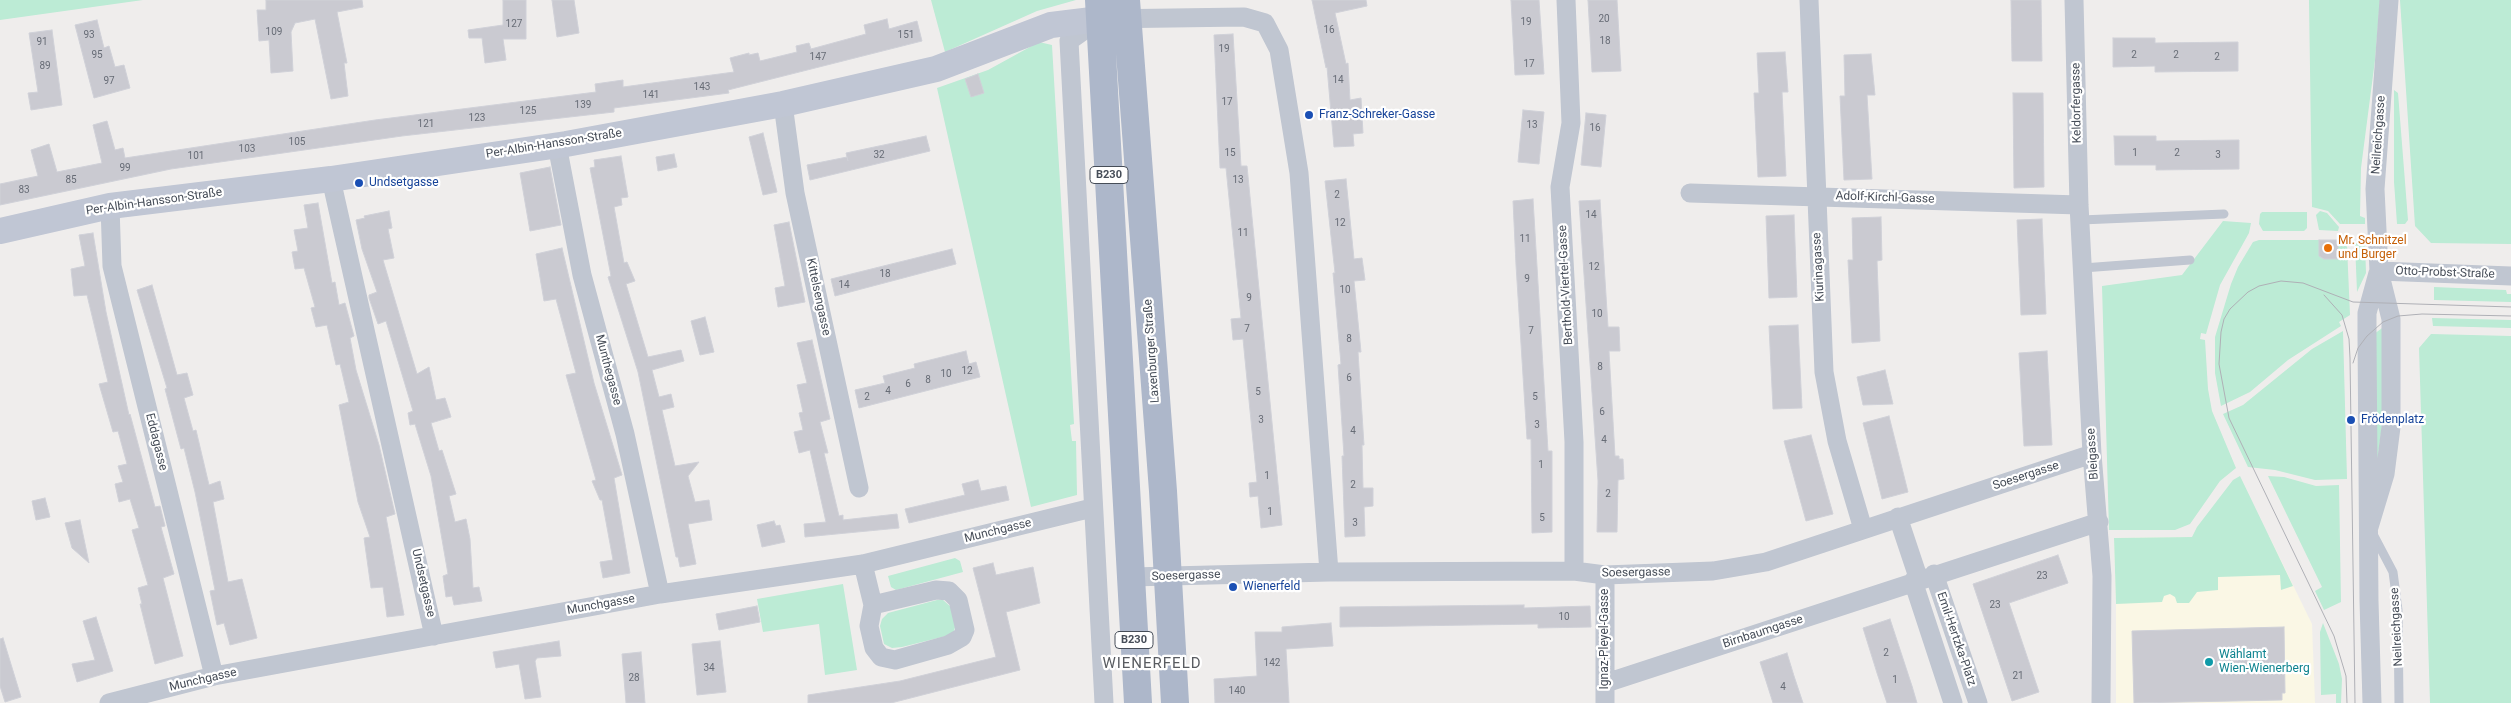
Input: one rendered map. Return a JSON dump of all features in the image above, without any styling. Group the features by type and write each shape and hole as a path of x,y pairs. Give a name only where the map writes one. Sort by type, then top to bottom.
{"main road":[{"name":"Laxenburger Straße","path":"1127,9 1168,576 1175,703"},
{"name":"B230","path":"1099,10 1138,703"}],"street":[{"name":"Berthold-Viertel-Gasse","path":"1566,0 1571,123 1560,187 1574,442 1574,571"},
{"name":"Kiurinagasse","path":"1809,0 1824,372 1837,441 1863,529"},
{"name":"Keldorfergasse","path":"2074,0 2080,212"},
{"name":"Neilreichgasse","path":"2368,526 2385,474 2391,427 2393,358 2391,316 2379,271 2376,176 2389,0"},
{"path":"1104,703 1092,508 1069,41 1099,10 1127,9 1244,17 1265,23 1279,50 1299,173 1329,572"},
{"name":"Per-Albin-Hansson-Straße","path":"0,231 110,206 331,179 557,145 783,104 936,69 1051,25 1099,10"},
{"name":"Kittelsengasse","path":"783,104 795,193 859,488"},
{"name":"Munthegasse","path":"557,145 582,275 625,434 660,594"},
{"name":"Undsetgasse","path":"331,179 434,636"},
{"name":"Adolf-Kirchl-Gasse","path":"1690,193 1816,196 2080,212"},
{"name":"Eddagasse","path":"110,206 112,266 214,676"},
{"name":"Bleigasse","path":"2080,212 2092,454 2099,522 2102,610 2101,703"},
{"name":"Neilreichgasse","path":"2372,703 2368,526 2367,313 2379,271"},
{"name":"Otto-Probst-Straße","path":"2379,271 2511,276"},
{"name":"Soesergasse","path":"1131,577 1329,572 1574,571 1605,575 1713,571 1766,562 2092,454"},
{"name":"Munchgasse","path":"109,703 214,676 660,594 863,564 1092,508"},
{"path":"1898,517 1922,578"},
{"name":"Birnbaumgasse","path":"1606,683 1922,578 2099,522"},
{"path":"863,564 873,605 869,626 874,648 881,657 887,660 895,660 952,644 962,636 965,630 958,600 949,591 936,590 873,605"},
{"name":"Ignaz-Pleyel-Gasse","path":"1605,575 1605,703"},
{"name":"Emil-Hertzka-Platz","path":"1922,578 1953,703"},
{"name":"Emil-Hertzka-Platz","path":"1922,578 1978,703"}],"lane":[{"path":"2080,212 2224,214"},
{"path":"2083,268 2190,260"},
{"name":"Neilreichgasse","path":"2368,526 2393,572 2398,610 2399,703"}],"shaded area":[{"path":"2269,536 2312,624 2315,703 2116,703 2114,538"}],"green space":[{"path":"0,0 143,0 0,20"},
{"path":"931,0 1076,0 1037,11 945,52"},
{"path":"2309,0 2380,0 2375,60 2361,168 2360,216 2365,218 2365,224 2340,224 2328,211 2312,207"},
{"path":"2400,0 2511,0 2511,244 2431,243 2415,226"},
{"path":"1039,42 1052,45 1074,424 1070,425 1072,441 1076,441 1077,495 1031,507 937,88 988,70"},
{"path":"2394,90 2398,93 2408,220 2405,224 2397,224 2394,182"},
{"path":"2320,211 2327,213 2339,227 2338,231 2319,230 2316,215"},
{"path":"2262,212 2307,212 2307,228 2304,231 2263,231 2259,224"},
{"path":"2223,221 2251,223 2249,233 2220,285 2206,334 2201,333 2200,339 2205,340 2208,389 2212,411 2236,468 2220,481 2190,524 2175,530 2109,530 2102,286 2182,275"},
{"path":"2259,240 2319,240 2319,256 2324,259 2338,259 2338,240 2344,241 2347,246 2350,315 2339,322 2341,326 2288,360 2250,392 2221,406 2215,373 2215,337 2238,267 2253,242"},
{"path":"2355,243 2365,243 2366,273 2357,292"},
{"path":"2434,287 2506,290 2507,294 2511,294 2511,302 2434,300"},
{"path":"2432,318 2511,320 2511,328 2433,326"},
{"path":"2385,326 2386,396 2376,470 2374,334"},
{"path":"2343,331 2347,479 2315,480 2275,470 2248,467 2223,414 2243,405 2312,349"},
{"path":"2431,334 2511,336 2511,703 2430,703 2419,348"},
{"path":"2240,476 2293,586 2281,590 2280,575 2218,577 2218,590 2197,592 2189,603 2177,603 2175,597 2170,594 2164,596 2162,602 2116,604 2114,538 2192,537 2197,527 2233,480"},
{"path":"2268,476 2284,477 2316,486 2339,485 2341,602 2324,610 2315,591 2322,587"},
{"path":"955,558 960,561 963,572 896,590 891,587 888,576"},
{"path":"843,584 857,670 825,675 819,624 763,632 757,599"},
{"path":"943,600 951,607 956,625 953,633 902,647 892,648 884,644 880,626 882,619 888,613"},
{"path":"2323,623 2339,664 2342,679 2341,703 2336,703 2336,694 2321,695 2320,632"}],"building":[{"path":"266,0 362,0 363,7 337,12 347,63 344,63 348,96 331,99 315,19 295,23 291,32 293,71 271,73 269,40 259,41 257,10 266,10"},
{"path":"503,0 526,0 526,39 503,39 506,60 485,63 482,38 469,38 468,30 503,25"},
{"path":"552,0 574,0 579,33 557,37"},
{"path":"1312,0 1366,0 1367,6 1335,13 1346,64 1348,63 1350,100 1361,98 1363,133 1353,134 1354,146 1334,147 1327,67"},
{"path":"1511,0 1539,0 1544,74 1515,75"},
{"path":"1588,0 1617,0 1621,71 1592,72"},
{"path":"2011,0 2041,0 2042,61 2012,61"},
{"path":"887,19 889,29 917,21 922,41 728,90 729,93 614,108 614,112 402,136 171,169 0,205 0,184 38,176 31,150 49,144 57,172 102,163 93,125 107,121 115,150 123,148 125,158 375,120 596,92 595,84 623,80 623,87 734,72 730,58 749,53 749,55 758,53 760,61 797,52 796,46 809,43 811,49 866,34 864,25"},
{"path":"97,20 104,48 109,46 115,67 124,65 130,88 94,98 75,25"},
{"path":"52,30 62,105 31,110 28,93 38,92 29,33"},
{"path":"1233,34 1241,166 1247,166 1282,525 1261,528 1258,496 1250,497 1249,483 1257,482 1243,339 1233,340 1231,319 1241,318 1226,168 1220,168 1214,35"},
{"path":"2113,38 2155,38 2155,43 2238,42 2238,71 2155,72 2155,66 2113,67"},
{"path":"1785,52 1788,92 1782,92 1786,176 1758,177 1754,93 1759,93 1757,53"},
{"path":"1871,54 1875,95 1867,95 1872,179 1844,180 1840,96 1845,96 1844,55"},
{"path":"978,74 984,93 971,97 965,79"},
{"path":"2013,93 2043,93 2044,187 2014,188"},
{"path":"1523,110 1544,112 1539,164 1518,162"},
{"path":"1586,113 1606,115 1601,167 1581,165"},
{"path":"763,133 777,192 763,195 749,137"},
{"path":"926,136 930,151 810,180 807,165 847,157 846,153"},
{"path":"2114,136 2156,136 2156,141 2239,140 2239,169 2156,170 2156,165 2115,165"},
{"path":"674,154 677,167 658,171 656,157"},
{"path":"621,156 628,197 621,198 622,205 614,207 624,263 627,262 635,281 626,284 648,357 681,350 684,361 652,370 659,397 671,394 674,407 662,410 675,466 699,462 688,476 695,502 709,500 712,520 688,524 696,564 680,567 678,557 676,557 638,372 608,277 611,276 590,168 595,167 594,160"},
{"path":"550,167 561,225 530,231 520,173"},
{"path":"1346,179 1354,259 1362,258 1365,280 1354,281 1361,352 1358,352 1364,445 1362,445 1363,488 1373,488 1373,506 1364,507 1365,536 1345,537 1342,456 1344,456 1338,365 1341,364 1333,273 1335,273 1325,181"},
{"path":"1533,199 1548,451 1552,451 1552,532 1532,533 1531,439 1527,439 1513,201"},
{"path":"1600,200 1608,327 1619,327 1620,351 1609,351 1615,456 1623,459 1624,479 1618,480 1617,532 1597,532 1598,481 1579,201"},
{"path":"318,203 332,283 335,282 339,305 345,303 354,336 350,338 356,370 379,445 395,514 386,517 404,615 387,617 383,587 371,588 364,538 370,537 358,502 339,405 349,402 340,364 336,365 327,325 316,327 311,308 315,307 304,268 295,269 292,252 298,251 294,230 308,228 304,205"},
{"path":"389,211 392,228 388,229 394,258 383,260 417,374 429,367 436,400 445,398 451,417 431,423 439,451 442,450 456,494 449,496 455,522 466,519 470,539 473,588 479,587 482,601 454,605 452,596 446,597 443,576 448,574 431,476 415,424 410,425 408,413 413,411 386,321 378,324 369,298 369,295 377,292 362,249 356,220 365,218 364,216"},
{"path":"1794,215 1797,297 1769,298 1766,216"},
{"path":"1881,217 1882,260 1877,261 1880,341 1852,343 1848,260 1853,260 1852,218"},
{"path":"2042,219 2046,314 2021,315 2017,220"},
{"path":"789,222 805,302 778,307 775,288 785,286 774,225"},
{"path":"93,233 106,312 129,415 155,507 160,506 165,526 161,527 174,574 163,578 183,656 155,664 140,604 142,604 138,588 148,585 132,530 139,528 130,499 119,502 115,484 123,482 118,466 127,464 118,431 113,432 99,384 108,382 87,295 74,296 71,269 85,266 79,235"},
{"name":"Mr. Schnitzel und Burger","path":"2319,240 2338,240 2338,259 2324,259 2319,256"},
{"path":"562,248 594,383 622,475 614,478 630,573 603,578 600,562 613,560 602,500 600,500 592,481 596,480 566,375 576,373 556,299 544,301 536,254"},
{"path":"952,249 956,264 835,296 831,279"},
{"path":"152,285 177,375 187,373 193,395 184,398 193,431 196,430 209,485 220,481 224,499 213,502 228,582 242,579 257,638 230,645 224,623 217,625 210,591 215,590 195,492 184,448 181,449 165,389 167,388 137,290"},
{"path":"705,317 714,352 700,355 691,321"},
{"path":"1798,325 1802,408 1773,409 1769,326"},
{"path":"812,340 830,419 820,422 828,453 824,453 839,516 843,515 843,520 897,514 899,528 805,537 804,524 826,522 810,450 799,453 794,432 803,430 799,413 803,412 797,385 807,383 797,343"},
{"path":"966,351 969,364 976,362 980,377 859,408 855,390 885,383 883,376 915,368 914,364"},
{"path":"2047,351 2052,445 2024,446 2019,353"},
{"path":"1885,370 1893,404 1863,405 1857,377"},
{"path":"1889,416 1908,492 1882,499 1863,423"},
{"path":"1811,435 1833,514 1806,521 1784,441"},
{"path":"978,480 981,491 1006,486 1009,500 909,523 905,509 965,495 962,484"},
{"path":"45,498 50,517 36,520 32,501"},
{"path":"80,520 89,563 72,548 65,523"},
{"path":"774,521 776,526 780,525 785,542 762,547 757,525"},
{"path":"2058,555 2068,583 2009,603 2039,692 2012,701 1973,584"},
{"path":"993,563 996,575 1033,567 1040,603 1006,612 1020,670 891,703 808,703 808,695 900,681 996,657 973,568"},
{"path":"1524,605 1524,608 1590,606 1591,627 1538,628 1538,624 1340,627 1340,607"},
{"path":"757,606 760,622 719,630 716,614"},
{"path":"96,617 113,671 77,682 72,664 95,660 83,621"},
{"path":"1890,619 1917,703 1887,703 1877,673 1863,628"},
{"path":"1331,623 1333,646 1286,649 1289,703 1215,703 1214,679 1257,676 1255,632 1282,632 1282,627"},
{"name":"Wählamt Wien-Wienerberg","path":"2284,627 2285,693 2282,693 2282,700 2134,703 2132,631"},
{"path":"3,638 21,697 5,702 0,686 0,639"},
{"path":"559,641 561,656 537,658 535,661 541,697 525,699 519,664 496,668 493,652"},
{"path":"720,641 726,692 697,695 692,644"},
{"path":"641,652 645,703 626,703 622,654"},
{"path":"1787,653 1803,703 1773,703 1760,662"}],"tram line":[{"path":"2347,703 2346,676 2334,636 2229,418 2219,364 2221,332 2224,319 2230,309 2248,292 2259,286 2281,281 2303,283 2353,302 2511,307"},
{"path":"2324,295 2342,315 2349,339 2355,703"},
{"path":"2353,363 2358,348 2367,336 2383,322 2398,316 2422,314 2511,316"}],"place":[{"name":"Franz-Schreker-Gasse","path":"1309,115"},
{"name":"Undsetgasse","path":"359,183"},
{"name":"Mr. Schnitzel und Burger","path":"2328,248"},
{"name":"Frödenplatz","path":"2351,420"},
{"name":"Wienerfeld","path":"1233,587"},
{"name":"Wählamt Wien-Wienerberg","path":"2209,662"}],"district":[{"name":"WIENERFELD","path":"1152,664"}]}
